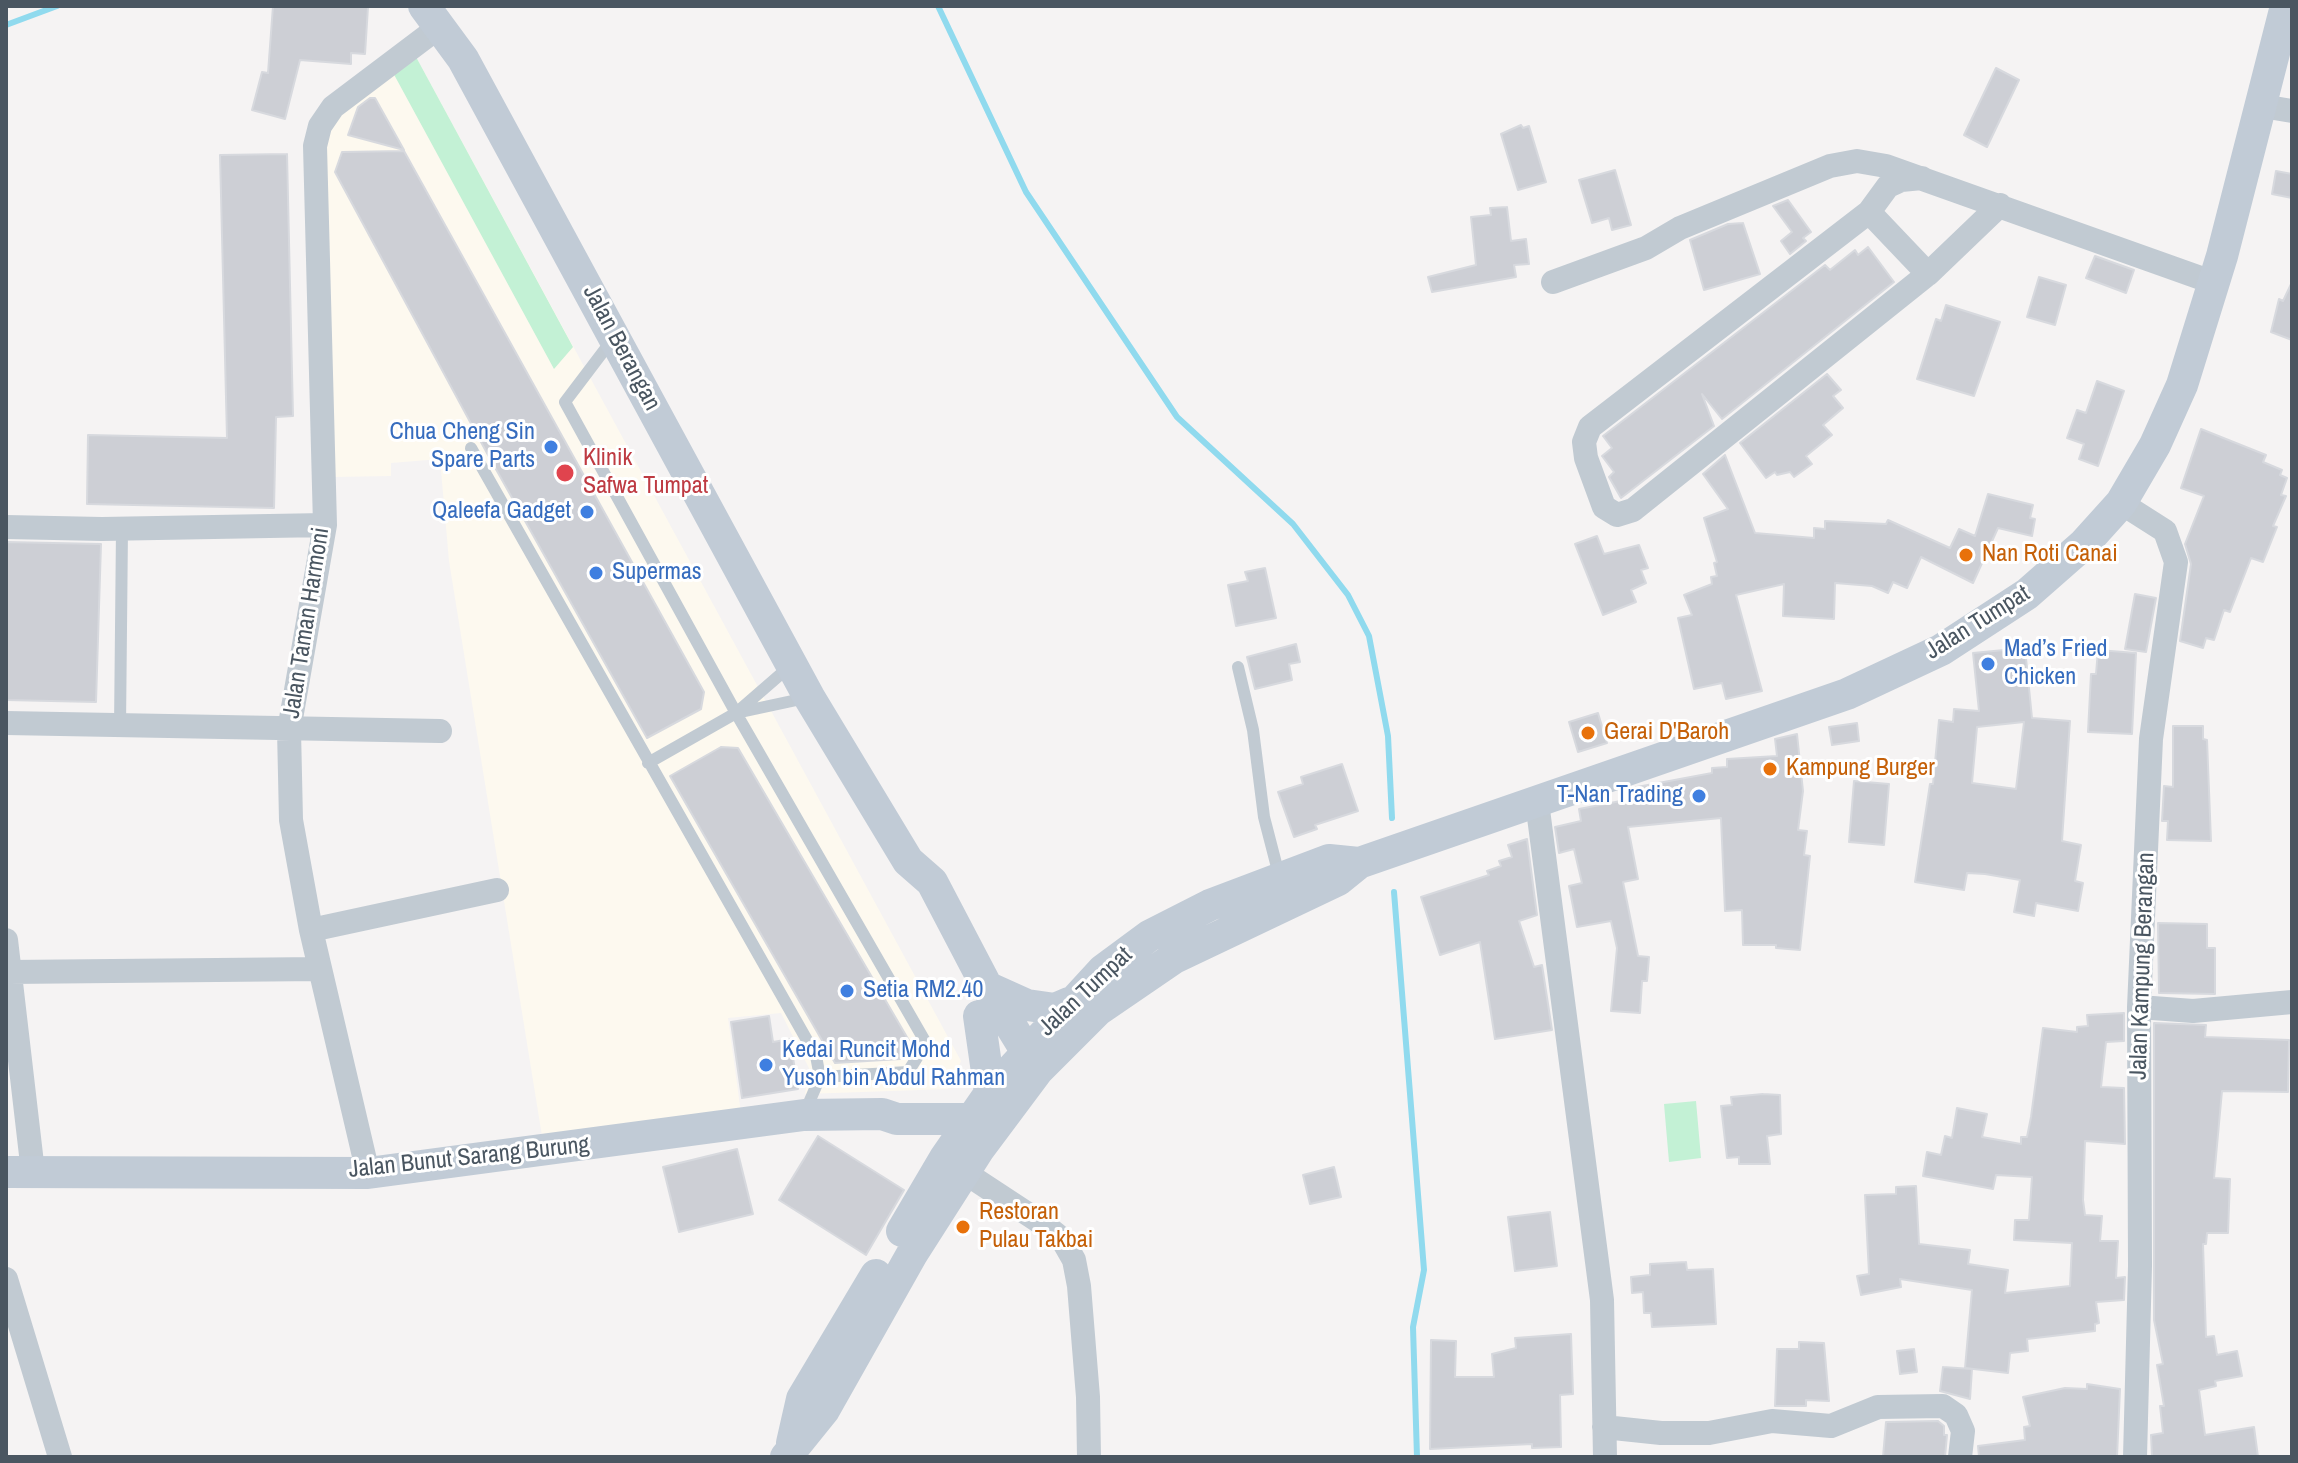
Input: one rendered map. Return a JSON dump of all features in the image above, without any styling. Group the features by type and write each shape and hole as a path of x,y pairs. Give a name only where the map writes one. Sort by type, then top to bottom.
{"main road":[{"name":"Jalan Tumpat","path":"1084,1007 1174,958 1338,880 1359,863 1847,694 1941,650 2027,594 2084,544 2121,503 2171,412 2212,282 2277,108 2286,6"},
{"name":"Jalan Berangan","path":"432,16 463,59 809,697 908,861 932,882 983,1002 1025,1068"},
{"name":"Jalan Tumpat","path":"788,1453 802,1399 952,1147 988,1113 1025,1068 1084,1007 1103,970 1149,936 1280,876 1329,860 1359,863"},
{"path":"988,1113 983,1002 1055,1009 1084,1007"},
{"path":"912,1254 976,1180 1084,1007"},
{"name":"Jalan Bunut Sarang Burung","path":"882,1114 896,1106 937,1103 988,1113"},
{"name":"Jalan Tumpat","path":"788,1453 824,1410 988,1113"},
{"name":"Jalan Bunut Sarang Burung","path":"19,1172 368,1173 804,1115 882,1114 897,1119 988,1113"},
{"path":"926,1118 939,1123 948,1133 952,1147"}],"street":[{"name":"Jalan Taman Harmoni","path":"368,1173 311,930 291,820 289,730 325,525 315,146 320,126 333,107 432,16"},
{"path":"1553,282 1646,248 1680,228 1830,166 1871,162 2212,282"},
{"path":"1922,178 1901,180 1888,186 1869,212 1590,427 1584,442 1586,458 1604,507 1617,515 1633,510 1928,274 2000,205"},
{"path":"1869,212 1928,274"},
{"name":"Jalan Kampung Berangan","path":"2121,503 2165,531 2176,562 2151,739 2139,1007 2140,1266 2135,1457"},
{"path":"6,527 122,529 325,525"},
{"path":"6,723 440,731"},
{"path":"1537,802 1602,1300 1605,1457"},
{"path":"311,930 497,890"},
{"path":"6,940 19,1172"},
{"path":"9,972 320,969"},
{"path":"2139,1007 2193,1011 2292,1002"},
{"path":"976,1180 1062,1239 1074,1260 1084,1349 1089,1457"},
{"path":"6,1279 60,1457"},
{"path":"1604,1427 1709,1433 1772,1421 1831,1426 1878,1407 1943,1406 1956,1415 1963,1431 1960,1457"}],"lane":[{"path":"615,336 565,402 736,713 926,1043 908,1072 820,1077"},
{"path":"471,448 816,1056 820,1077 804,1115"},
{"path":"120,727 122,529"},
{"path":"648,763 736,713 792,665"},
{"path":"1238,667 1253,730 1264,817 1280,876"},
{"path":"736,713 809,697"}],"shaded area":[{"path":"415,55 961,1061 948,1089 805,1094 809,1068 781,1013 728,1018 741,1113 542,1136 449,561 440,459 391,463 391,476 333,477 326,130 337,110"}],"green space":[{"path":"415,55 573,347 554,369 391,69"},
{"path":"1696,1101 1701,1158 1669,1162 1664,1104"}],"building":[{"path":"273,6 368,7 365,54 351,53 351,64 300,60 285,119 252,110 262,72 268,73"},
{"path":"1996,68 2019,80 1987,147 1964,135"},
{"path":"375,98 404,150 348,135 358,107"},
{"path":"1521,125 1523,128 1529,126 1546,182 1518,190 1501,134"},
{"path":"404,151 704,692 701,709 647,738 488,455 335,172 342,152"},
{"path":"287,154 293,416 276,417 274,508 87,504 88,435 227,438 220,155"},
{"path":"1615,170 1631,225 1612,230 1609,218 1592,223 1579,180"},
{"path":"2276,171 2292,174 2292,198 2272,194"},
{"path":"1788,200 1811,232 1803,238 1806,241 1790,254 1781,241 1792,232 1773,206"},
{"path":"1507,207 1511,241 1526,239 1529,264 1514,265 1516,277 1432,292 1428,277 1476,265 1471,217 1491,215 1490,208"},
{"path":"1743,223 1760,274 1704,290 1690,240 1728,224"},
{"path":"1868,247 1894,282 1722,419 1702,394 1714,426 1621,498 1609,477 1614,472 1602,456 1612,448 1603,436 1825,265 1830,270 1855,250 1858,255"},
{"path":"2095,256 2134,270 2126,293 2086,278"},
{"path":"2039,277 2066,285 2055,325 2027,317"},
{"path":"2292,282 2292,340 2271,332 2279,299 2283,301"},
{"path":"1946,305 2000,322 1974,396 1917,379 1936,319 1941,321"},
{"path":"1827,374 1841,390 1833,396 1843,408 1823,425 1832,435 1806,456 1812,464 1794,477 1790,472 1777,475 1775,472 1766,478 1740,443"},
{"path":"2097,381 2124,391 2098,466 2079,459 2084,444 2067,438 2077,410 2086,413"},
{"path":"2201,429 2266,455 2263,462 2282,470 2280,475 2287,478 2281,495 2286,496 2273,526 2277,527 2263,562 2251,558 2230,612 2224,610 2214,640 2206,638 2203,648 2180,641 2191,564 2185,544 2204,496 2181,488"},
{"path":"1725,455 1755,533 1814,538 1814,528 1825,529 1825,521 1886,524 1888,520 1950,548 1959,529 1975,536 1988,494 2033,505 2030,518 2035,519 2032,536 1998,528 1973,583 1921,557 1907,588 1893,582 1888,593 1872,586 1835,583 1834,619 1783,616 1784,584 1736,595 1762,691 1726,699 1722,683 1694,689 1678,618 1692,615 1684,595 1712,584 1711,577 1717,576 1714,563 1717,562 1704,518 1728,509 1703,474"},
{"path":"1597,536 1604,554 1639,545 1648,568 1641,570 1646,583 1631,590 1636,602 1603,615 1575,544"},
{"path":"6,542 101,544 96,702 6,700"},
{"path":"1265,568 1276,618 1236,626 1228,585 1248,581 1245,572"},
{"path":"2135,594 2156,598 2146,652 2125,649"},
{"path":"1296,644 1300,662 1289,664 1292,680 1255,689 1247,657"},
{"path":"2025,648 2032,718 2070,721 2062,841 2081,845 2075,881 2083,883 2078,911 2036,903 2034,916 2014,912 2020,880 1967,873 1964,890 1915,882 1930,784 1933,784 1939,720 1953,722 1954,709 1979,711 1973,653","holes":["2024,722 2016,789 1972,783 1977,727"]},
{"path":"2098,650 2136,653 2132,734 2088,732 2091,674 2096,674"},
{"name":"Gerai D'Baroh","path":"1598,713 1607,743 1578,752 1569,722"},
{"path":"1857,723 1859,741 1832,745 1829,727"},
{"path":"2173,726 2203,726 2203,739 2207,740 2211,841 2167,840 2168,821 2162,821 2164,786 2173,787"},
{"path":"1797,734 1803,791 1798,830 1807,831 1804,855 1810,856 1800,950 1776,948 1776,945 1743,945 1742,910 1725,911 1721,818 1628,827 1638,879 1623,882 1638,956 1649,957 1647,981 1642,981 1640,1013 1611,1011 1617,948 1611,921 1577,927 1569,886 1582,883 1574,849 1559,853 1555,827 1581,821 1579,809 1631,799 1630,789 1712,773 1712,768 1727,767 1727,759 1777,756 1775,739"},
{"path":"721,747 738,748 911,1044 900,1059 835,1063 670,776"},
{"path":"1342,764 1358,811 1315,825 1317,829 1294,837 1278,792 1303,784 1301,777"},
{"path":"1854,781 1889,784 1884,845 1849,842"},
{"path":"1527,839 1537,915 1519,921 1534,967 1542,965 1552,1030 1495,1039 1480,942 1440,955 1421,897 1489,875 1487,871 1501,866 1499,861 1512,857 1508,845"},
{"path":"2158,923 2207,924 2207,948 2215,948 2215,994 2159,993"},
{"path":"2124,1013 2124,1041 2106,1042 2101,1087 2124,1088 2125,1144 2085,1141 2083,1200 2085,1215 2102,1216 2100,1241 2118,1241 2116,1278 2125,1277 2124,1300 2096,1302 2099,1323 2095,1324 2095,1331 2027,1339 2028,1351 2010,1353 2008,1373 1965,1368 1972,1290 1900,1279 1901,1287 1861,1295 1857,1276 1869,1274 1865,1195 1896,1194 1896,1187 1916,1186 1919,1244 1970,1250 1968,1264 2008,1270 2005,1293 2070,1286 2072,1243 2014,1240 2015,1220 2029,1220 2032,1177 1996,1175 1993,1189 1923,1176 1927,1152 1941,1155 1945,1136 1952,1138 1957,1108 1987,1114 1982,1137 2021,1144 2021,1137 2027,1137 2031,1117 2043,1028 2077,1032 2077,1027 2088,1026 2087,1015"},
{"name":"Kedai Runcit Mohd Yusoh bin Abdul Rahman","path":"769,1016 773,1042 790,1039 798,1089 742,1098 731,1022"},
{"path":"2154,1023 2206,1025 2205,1037 2289,1040 2288,1092 2222,1091 2214,1178 2230,1179 2228,1233 2207,1233 2206,1244 2203,1244 2206,1337 2214,1336 2217,1355 2237,1351 2242,1376 2215,1381 2216,1386 2199,1390 2205,1435 2254,1427 2258,1457 2152,1457 2151,1435 2163,1433 2160,1406 2164,1406 2157,1365 2163,1364 2154,1320"},
{"path":"1780,1095 1781,1134 1767,1136 1770,1164 1739,1164 1739,1157 1727,1158 1721,1106 1732,1105 1731,1097"},
{"path":"818,1136 904,1190 866,1255 779,1200"},
{"path":"737,1149 753,1214 679,1232 663,1167"},
{"path":"1334,1167 1341,1197 1310,1204 1303,1175"},
{"path":"1550,1212 1557,1266 1515,1271 1508,1217"},
{"path":"1686,1262 1687,1270 1713,1269 1716,1324 1652,1327 1651,1313 1644,1313 1643,1292 1632,1293 1631,1277 1650,1275 1650,1264"},
{"path":"1571,1334 1573,1394 1560,1395 1561,1447 1532,1448 1532,1444 1430,1449 1431,1340 1456,1341 1455,1377 1494,1377 1492,1354 1516,1348 1515,1338"},
{"path":"1799,1342 1824,1343 1829,1401 1806,1400 1806,1406 1775,1406 1777,1349 1799,1349"},
{"path":"1914,1349 1917,1372 1900,1374 1897,1351"},
{"path":"1943,1367 1972,1369 1970,1399 1940,1391"},
{"path":"2087,1384 2120,1389 2117,1457 1979,1457 1978,1446 2025,1440 2024,1427 2030,1426 2023,1397 2065,1388 2087,1389"},
{"path":"1938,1421 1944,1426 1944,1435 1947,1435 1945,1457 1883,1457 1886,1422"}],"waterway":[{"path":"6,25 57,6"},
{"path":"938,6 1026,192 1177,417 1293,524 1348,595 1369,636 1388,736 1392,818"},
{"path":"1394,892 1424,1270 1413,1327 1417,1457"}],"place":[{"name":"Chua Cheng Sin Spare Parts","path":"551,447"},
{"name":"Klinik Safwa Tumpat","path":"565,473"},
{"name":"Qaleefa Gadget","path":"587,512"},
{"name":"Nan Roti Canai","path":"1966,555"},
{"name":"Supermas","path":"596,573"},
{"name":"Mad’s Fried Chicken","path":"1988,664"},
{"name":"Gerai D'Baroh","path":"1588,733"},
{"name":"Kampung Burger","path":"1770,769"},
{"name":"T-Nan Trading","path":"1699,796"},
{"name":"Setia RM2.40","path":"847,991"},
{"name":"Kedai Runcit Mohd Yusoh bin Abdul Rahman","path":"766,1065"},
{"name":"Restoran Pulau Takbai","path":"963,1227"}]}
